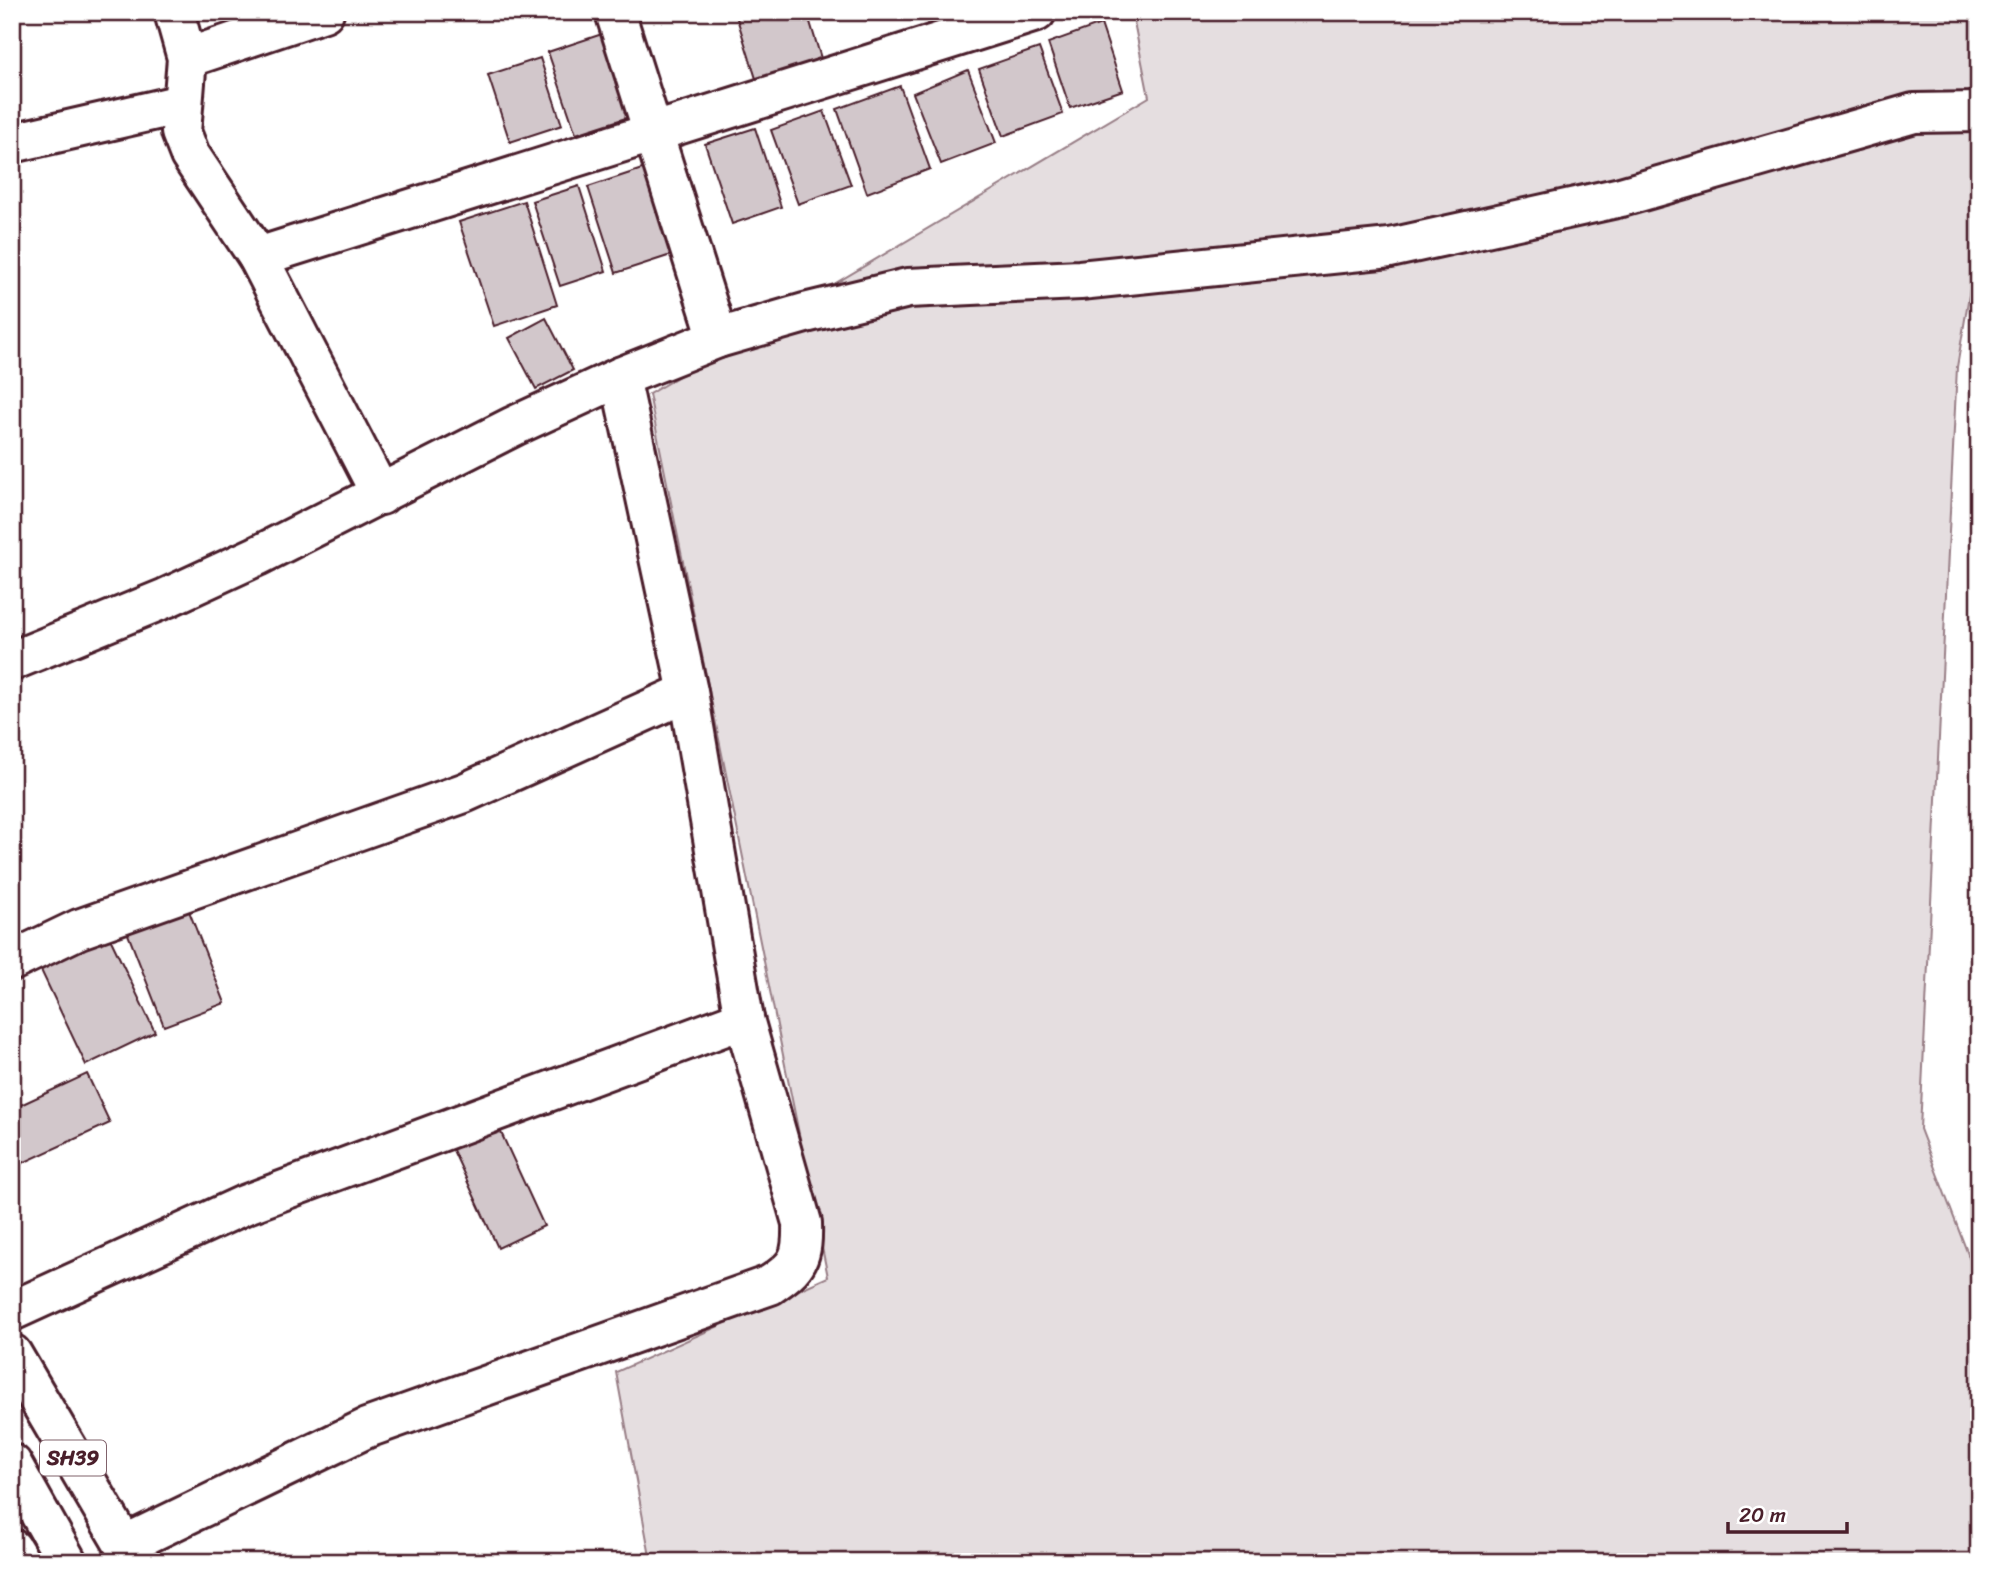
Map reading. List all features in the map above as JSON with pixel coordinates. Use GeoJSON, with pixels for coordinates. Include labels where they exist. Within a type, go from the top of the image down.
{"type":"FeatureCollection","features":[{"type":"Feature","properties":{"kind":"street"},"geometry":{"type":"LineString","coordinates":[[174,12],[187,58],[181,132],[190,155],[258,257],[381,495]]}},
{"type":"Feature","properties":{"kind":"street"},"geometry":{"type":"LineString","coordinates":[[187,58],[324,12]]}},
{"type":"Feature","properties":{"kind":"street"},"geometry":{"type":"LineString","coordinates":[[615,12],[718,338]]}},
{"type":"Feature","properties":{"kind":"street"},"geometry":{"type":"LineString","coordinates":[[258,257],[1036,12]]}},
{"type":"Feature","properties":{"kind":"street"},"geometry":{"type":"LineString","coordinates":[[12,142],[182,104]]}},
{"type":"Feature","properties":{"kind":"street"},"geometry":{"type":"LineString","coordinates":[[12,661],[166,598],[381,495],[514,426],[620,377],[718,338],[908,288],[1080,280],[1390,248],[1621,197],[1914,113],[1979,112]]}},
{"type":"Feature","properties":{"kind":"street"},"geometry":{"type":"LineString","coordinates":[[129,1553],[367,1428],[770,1285],[792,1271],[803,1250],[802,1223],[744,1019],[688,692],[620,377]]}},
{"type":"Feature","properties":{"kind":"street"},"geometry":{"type":"LineString","coordinates":[[12,961],[79,929],[464,793],[688,692]]}},
{"type":"Feature","properties":{"kind":"street"},"geometry":{"type":"LineString","coordinates":[[12,1311],[244,1205],[744,1019]]}},
{"type":"Feature","properties":{"kind":"street","name":"SH39"},"geometry":{"type":"LineString","coordinates":[[12,1354],[129,1553]]}},
{"type":"Feature","properties":{"kind":"street"},"geometry":{"type":"LineString","coordinates":[[12,1464],[67,1562]]}},
{"type":"Feature","properties":{"kind":"street"},"geometry":{"type":"LineString","coordinates":[[12,1549],[20,1562]]}},
{"type":"Feature","properties":{"kind":"shaded area"},"geometry":{"type":"Polygon","coordinates":[[[1132,12],[1979,12],[1979,235],[1957,367],[1920,1129],[1979,1283],[1979,1562],[651,1562],[616,1372],[828,1277],[649,394],[1149,97],[1132,12]]]}},
{"type":"Feature","properties":{"kind":"building"},"geometry":{"type":"Polygon","coordinates":[[[735,12],[807,12],[823,65],[758,85],[735,12]]]}},
{"type":"Feature","properties":{"kind":"building"},"geometry":{"type":"Polygon","coordinates":[[[1101,24],[1123,90],[1070,108],[1048,43],[1101,24]]]}},
{"type":"Feature","properties":{"kind":"building"},"geometry":{"type":"Polygon","coordinates":[[[605,33],[632,116],[576,134],[548,52],[605,33]]]}},
{"type":"Feature","properties":{"kind":"building"},"geometry":{"type":"Polygon","coordinates":[[[1039,48],[1063,114],[1003,136],[979,69],[1039,48]]]}},
{"type":"Feature","properties":{"kind":"building"},"geometry":{"type":"Polygon","coordinates":[[[540,58],[562,125],[510,142],[488,75],[540,58]]]}},
{"type":"Feature","properties":{"kind":"building"},"geometry":{"type":"Polygon","coordinates":[[[968,70],[996,143],[941,164],[913,93],[968,70]]]}},
{"type":"Feature","properties":{"kind":"building"},"geometry":{"type":"Polygon","coordinates":[[[900,86],[930,169],[867,193],[837,109],[900,86]]]}},
{"type":"Feature","properties":{"kind":"building"},"geometry":{"type":"Polygon","coordinates":[[[824,111],[851,185],[798,204],[771,130],[824,111]]]}},
{"type":"Feature","properties":{"kind":"building"},"geometry":{"type":"Polygon","coordinates":[[[755,128],[781,207],[732,224],[705,144],[755,128]]]}},
{"type":"Feature","properties":{"kind":"building"},"geometry":{"type":"Polygon","coordinates":[[[645,168],[674,254],[616,273],[588,187],[645,168]]]}},
{"type":"Feature","properties":{"kind":"building"},"geometry":{"type":"Polygon","coordinates":[[[579,186],[606,271],[560,286],[532,201],[579,186]]]}},
{"type":"Feature","properties":{"kind":"building"},"geometry":{"type":"Polygon","coordinates":[[[524,201],[557,305],[494,326],[459,222],[524,201]]]}},
{"type":"Feature","properties":{"kind":"building"},"geometry":{"type":"Polygon","coordinates":[[[546,318],[573,370],[536,389],[509,338],[546,318]]]}},
{"type":"Feature","properties":{"kind":"building"},"geometry":{"type":"Polygon","coordinates":[[[187,906],[225,1003],[164,1026],[126,929],[187,906]]]}},
{"type":"Feature","properties":{"kind":"building"},"geometry":{"type":"Polygon","coordinates":[[[108,934],[155,1032],[86,1065],[40,968],[108,934]]]}},
{"type":"Feature","properties":{"kind":"building"},"geometry":{"type":"Polygon","coordinates":[[[87,1074],[110,1123],[12,1168],[12,1109],[87,1074]]]}},
{"type":"Feature","properties":{"kind":"building"},"geometry":{"type":"Polygon","coordinates":[[[498,1126],[544,1226],[498,1248],[452,1148],[498,1126]]]}}]}
